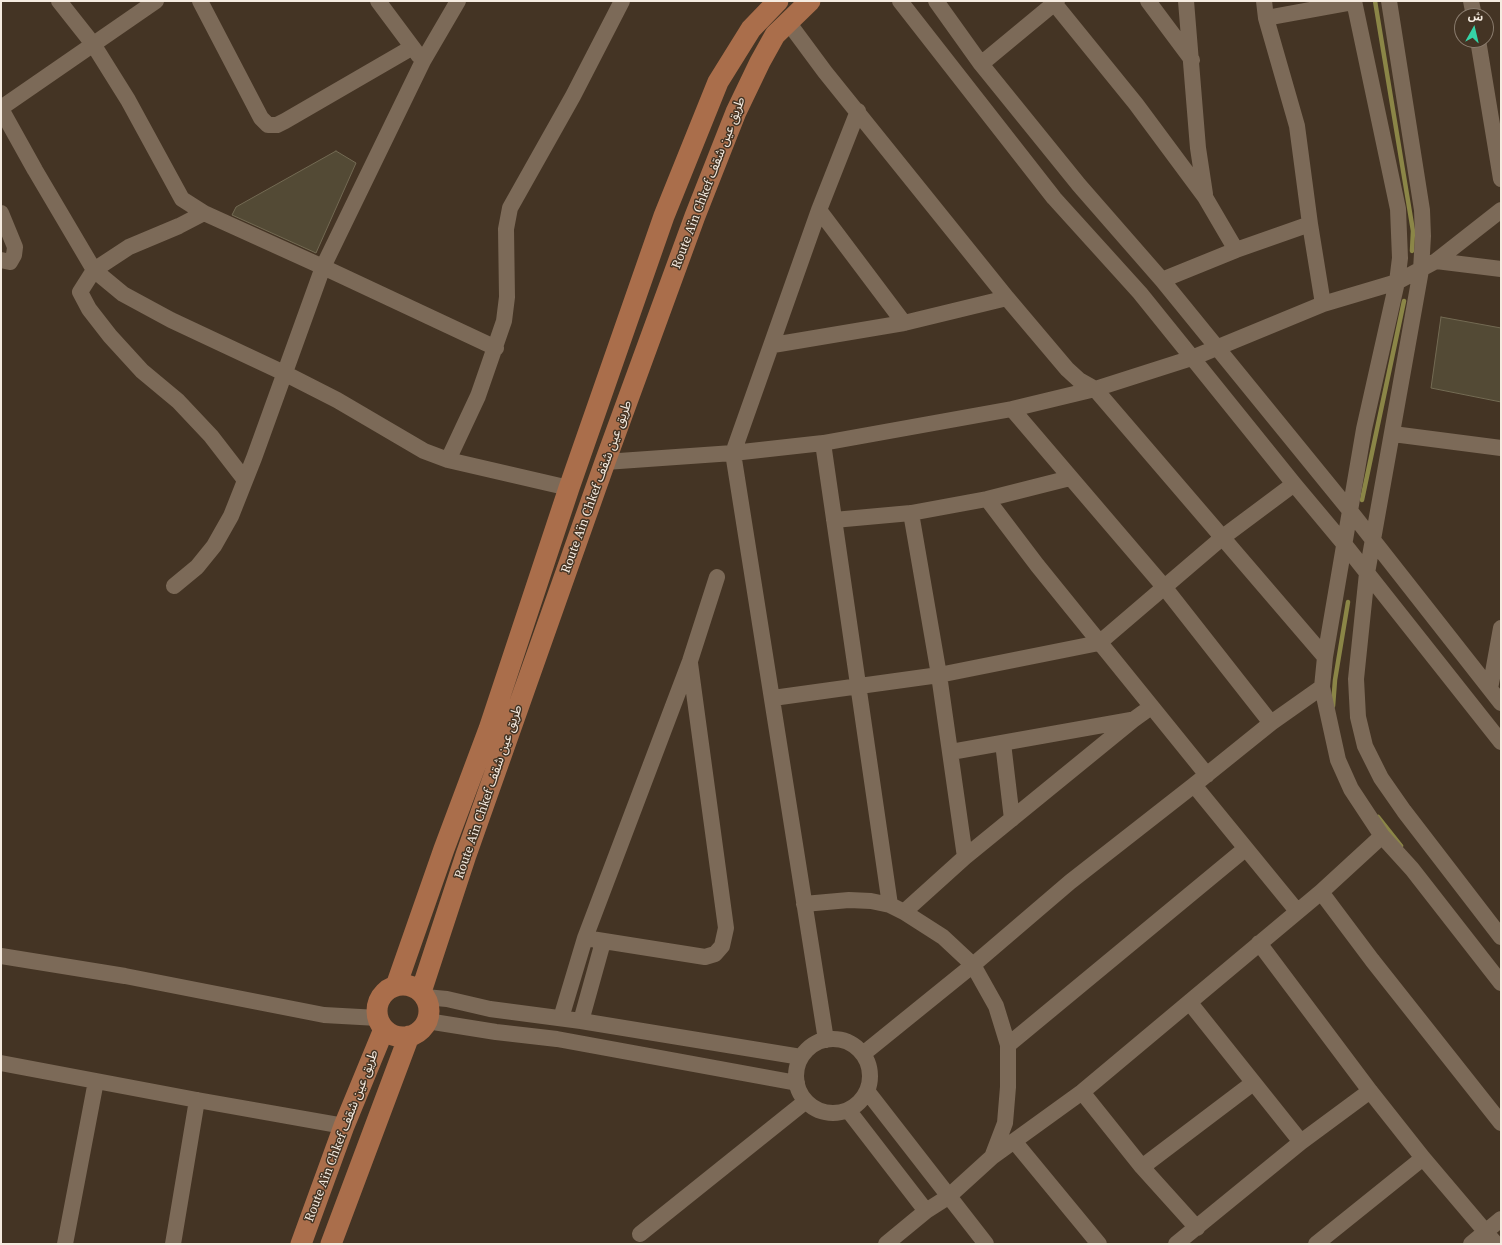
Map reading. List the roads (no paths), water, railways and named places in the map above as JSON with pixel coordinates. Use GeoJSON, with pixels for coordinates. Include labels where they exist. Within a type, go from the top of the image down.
{"type":"FeatureCollection","features":[{"type":"Feature","properties":{"kind":"main road","name":"Route Aïn Chkef طريق عين شقف"},"geometry":{"type":"LineString","coordinates":[[396,986],[444,849],[489,729],[569,488],[664,216],[718,82],[751,29],[778,1]]}},
{"type":"Feature","properties":{"kind":"main road","name":"Route Aïn Chkef طريق عين شقف"},"geometry":{"type":"LineString","coordinates":[[423,994],[466,855],[605,462],[695,216],[736,112],[771,42],[775,35],[810,1]]}},
{"type":"Feature","properties":{"kind":"main road"},"geometry":{"type":"LineString","coordinates":[[396,986],[409,986],[423,994],[429,1007],[427,1021],[421,1030],[409,1036],[396,1036],[381,1024],[377,1008],[386,991],[396,986]]}},
{"type":"Feature","properties":{"kind":"main road","name":"Route Aïn Chkef طريق عين شقف"},"geometry":{"type":"LineString","coordinates":[[301,1244],[381,1024]]}},
{"type":"Feature","properties":{"kind":"main road"},"geometry":{"type":"LineString","coordinates":[[331,1244],[409,1036]]}},
{"type":"Feature","properties":{"kind":"street"},"geometry":{"type":"LineString","coordinates":[[59,1],[93,44],[128,100],[175,189],[182,199],[204,213],[323,266],[496,348]]}},
{"type":"Feature","properties":{"kind":"street"},"geometry":{"type":"LineString","coordinates":[[156,1],[1,109],[94,270],[123,294],[170,320],[284,373],[337,400],[424,451],[448,460],[569,488]]}},
{"type":"Feature","properties":{"kind":"street"},"geometry":{"type":"LineString","coordinates":[[200,1],[261,118],[268,125],[277,125],[285,122],[411,48]]}},
{"type":"Feature","properties":{"kind":"street"},"geometry":{"type":"LineString","coordinates":[[378,1],[411,48],[423,61]]}},
{"type":"Feature","properties":{"kind":"street"},"geometry":{"type":"LineString","coordinates":[[174,586],[198,567],[214,546],[231,516],[323,266],[423,61],[458,1]]}},
{"type":"Feature","properties":{"kind":"street"},"geometry":{"type":"LineString","coordinates":[[448,460],[478,396],[504,322],[507,297],[506,229],[510,208],[573,96],[622,1]]}},
{"type":"Feature","properties":{"kind":"street"},"geometry":{"type":"LineString","coordinates":[[900,1],[1054,198],[1140,293],[1345,545],[1501,742]]}},
{"type":"Feature","properties":{"kind":"street"},"geometry":{"type":"LineString","coordinates":[[936,1],[981,64],[1079,185],[1162,280],[1374,540],[1501,703]]}},
{"type":"Feature","properties":{"kind":"street"},"geometry":{"type":"LineString","coordinates":[[1148,1],[1192,60]]}},
{"type":"Feature","properties":{"kind":"street"},"geometry":{"type":"LineString","coordinates":[[1186,1],[1198,148],[1205,197]]}},
{"type":"Feature","properties":{"kind":"street"},"geometry":{"type":"LineString","coordinates":[[1264,1],[1266,18],[1297,126],[1310,224],[1323,304]]}},
{"type":"Feature","properties":{"kind":"street"},"geometry":{"type":"LineString","coordinates":[[1389,1],[1422,210],[1421,270],[1393,434],[1367,573],[1356,678],[1358,717],[1365,746],[1381,778],[1404,811],[1501,937]]}},
{"type":"Feature","properties":{"kind":"street"},"geometry":{"type":"LineString","coordinates":[[981,64],[1055,2],[1136,104],[1205,197],[1236,250]]}},
{"type":"Feature","properties":{"kind":"street"},"geometry":{"type":"LineString","coordinates":[[1266,18],[1354,2],[1398,209],[1400,258],[1397,282],[1364,429],[1351,512],[1325,656],[1322,687],[1338,760],[1351,789],[1382,836],[1412,869],[1501,983]]}},
{"type":"Feature","properties":{"kind":"street"},"geometry":{"type":"LineString","coordinates":[[788,22],[825,72],[1066,369],[1095,389],[1325,656]]}},
{"type":"Feature","properties":{"kind":"street"},"geometry":{"type":"LineString","coordinates":[[1479,48],[1501,179]]}},
{"type":"Feature","properties":{"kind":"street"},"geometry":{"type":"LineString","coordinates":[[826,1040],[733,453],[750,403],[773,345],[819,210],[858,111]]}},
{"type":"Feature","properties":{"kind":"street"},"geometry":{"type":"LineString","coordinates":[[819,210],[904,323]]}},
{"type":"Feature","properties":{"kind":"street"},"geometry":{"type":"LineString","coordinates":[[605,462],[733,453],[823,443],[1012,409],[1095,389],[1192,358],[1323,304],[1397,282],[1436,261],[1501,210]]}},
{"type":"Feature","properties":{"kind":"street"},"geometry":{"type":"LineString","coordinates":[[1,213],[15,247],[14,255],[10,262],[1,260]]}},
{"type":"Feature","properties":{"kind":"street"},"geometry":{"type":"LineString","coordinates":[[204,213],[180,226],[129,247],[94,270],[80,292],[89,308],[110,336],[142,371],[178,401],[212,436],[245,480]]}},
{"type":"Feature","properties":{"kind":"street"},"geometry":{"type":"LineString","coordinates":[[1162,280],[1236,250],[1310,224]]}},
{"type":"Feature","properties":{"kind":"street"},"geometry":{"type":"LineString","coordinates":[[1436,261],[1501,269]]}},
{"type":"Feature","properties":{"kind":"street"},"geometry":{"type":"LineString","coordinates":[[773,345],[904,323],[1007,298]]}},
{"type":"Feature","properties":{"kind":"street"},"geometry":{"type":"LineString","coordinates":[[1012,409],[1165,588],[1271,723]]}},
{"type":"Feature","properties":{"kind":"street"},"geometry":{"type":"LineString","coordinates":[[1393,434],[1501,448]]}},
{"type":"Feature","properties":{"kind":"street"},"geometry":{"type":"LineString","coordinates":[[823,443],[858,685],[897,909]]}},
{"type":"Feature","properties":{"kind":"street"},"geometry":{"type":"LineString","coordinates":[[834,520],[911,513],[988,499],[1070,478]]}},
{"type":"Feature","properties":{"kind":"street"},"geometry":{"type":"LineString","coordinates":[[773,698],[858,685],[939,675],[1099,643],[1223,538],[1294,484]]}},
{"type":"Feature","properties":{"kind":"street"},"geometry":{"type":"LineString","coordinates":[[988,499],[1037,565],[1207,775]]}},
{"type":"Feature","properties":{"kind":"street"},"geometry":{"type":"LineString","coordinates":[[911,513],[939,675],[965,858]]}},
{"type":"Feature","properties":{"kind":"street"},"geometry":{"type":"LineString","coordinates":[[561,1018],[585,938],[690,661],[717,577]]}},
{"type":"Feature","properties":{"kind":"street"},"geometry":{"type":"LineString","coordinates":[[1490,689],[1501,628]]}},
{"type":"Feature","properties":{"kind":"street"},"geometry":{"type":"LineString","coordinates":[[585,938],[705,957],[716,954],[722,946],[726,928],[690,661]]}},
{"type":"Feature","properties":{"kind":"street"},"geometry":{"type":"LineString","coordinates":[[863,1054],[973,965],[1070,882],[1194,786],[1271,723],[1322,687]]}},
{"type":"Feature","properties":{"kind":"street"},"geometry":{"type":"LineString","coordinates":[[897,909],[965,858],[1133,720],[1151,707]]}},
{"type":"Feature","properties":{"kind":"street"},"geometry":{"type":"LineString","coordinates":[[951,752],[1133,720]]}},
{"type":"Feature","properties":{"kind":"street"},"geometry":{"type":"LineString","coordinates":[[1004,743],[1012,819]]}},
{"type":"Feature","properties":{"kind":"street"},"geometry":{"type":"LineString","coordinates":[[1194,786],[1297,911]]}},
{"type":"Feature","properties":{"kind":"street"},"geometry":{"type":"LineString","coordinates":[[886,1244],[926,1211],[948,1197],[992,1157],[1082,1092],[1321,892],[1382,836]]}},
{"type":"Feature","properties":{"kind":"street"},"geometry":{"type":"LineString","coordinates":[[1008,1044],[1245,849]]}},
{"type":"Feature","properties":{"kind":"street"},"geometry":{"type":"LineString","coordinates":[[1321,892],[1377,966],[1501,1123]]}},
{"type":"Feature","properties":{"kind":"street"},"geometry":{"type":"LineString","coordinates":[[804,904],[856,900],[871,901],[897,909],[943,937],[973,965],[996,1006],[1008,1044],[1008,1086],[1005,1122],[992,1157]]}},
{"type":"Feature","properties":{"kind":"street"},"geometry":{"type":"LineString","coordinates":[[581,1021],[603,942]]}},
{"type":"Feature","properties":{"kind":"street"},"geometry":{"type":"LineString","coordinates":[[1259,943],[1370,1091],[1423,1158],[1491,1238]]}},
{"type":"Feature","properties":{"kind":"street"},"geometry":{"type":"LineString","coordinates":[[1,956],[132,978],[324,1015],[381,1024]]}},
{"type":"Feature","properties":{"kind":"street"},"geometry":{"type":"LineString","coordinates":[[423,994],[490,1009],[581,1021],[801,1057]]}},
{"type":"Feature","properties":{"kind":"street"},"geometry":{"type":"LineString","coordinates":[[1190,1003],[1301,1142]]}},
{"type":"Feature","properties":{"kind":"street"},"geometry":{"type":"LineString","coordinates":[[427,1021],[496,1032],[557,1039],[797,1082]]}},
{"type":"Feature","properties":{"kind":"street"},"geometry":{"type":"LineString","coordinates":[[826,1040],[844,1041],[863,1054],[869,1069],[870,1080],[867,1091],[857,1104],[848,1110],[828,1112],[818,1110],[806,1101],[797,1082],[797,1069],[801,1057],[810,1047],[826,1040]]}},
{"type":"Feature","properties":{"kind":"street"},"geometry":{"type":"LineString","coordinates":[[1,1063],[344,1126]]}},
{"type":"Feature","properties":{"kind":"street"},"geometry":{"type":"LineString","coordinates":[[65,1244],[96,1081]]}},
{"type":"Feature","properties":{"kind":"street"},"geometry":{"type":"LineString","coordinates":[[1142,1167],[1253,1083]]}},
{"type":"Feature","properties":{"kind":"street"},"geometry":{"type":"LineString","coordinates":[[867,1091],[986,1244]]}},
{"type":"Feature","properties":{"kind":"street"},"geometry":{"type":"LineString","coordinates":[[1176,1244],[1301,1142],[1370,1091]]}},
{"type":"Feature","properties":{"kind":"street"},"geometry":{"type":"LineString","coordinates":[[1082,1092],[1142,1167],[1197,1228]]}},
{"type":"Feature","properties":{"kind":"street"},"geometry":{"type":"LineString","coordinates":[[173,1244],[197,1100]]}},
{"type":"Feature","properties":{"kind":"street"},"geometry":{"type":"LineString","coordinates":[[640,1234],[806,1101]]}},
{"type":"Feature","properties":{"kind":"street"},"geometry":{"type":"LineString","coordinates":[[848,1110],[926,1211]]}},
{"type":"Feature","properties":{"kind":"street"},"geometry":{"type":"LineString","coordinates":[[1014,1141],[1099,1244]]}},
{"type":"Feature","properties":{"kind":"street"},"geometry":{"type":"LineString","coordinates":[[1316,1244],[1423,1158]]}},
{"type":"Feature","properties":{"kind":"street"},"geometry":{"type":"LineString","coordinates":[[1471,1244],[1491,1238],[1501,1219]]}},
{"type":"Feature","properties":{"kind":"waterway"},"geometry":{"type":"LineString","coordinates":[[1375,1],[1413,231],[1412,251]]}},
{"type":"Feature","properties":{"kind":"waterway"},"geometry":{"type":"LineString","coordinates":[[1362,500],[1404,301]]}},
{"type":"Feature","properties":{"kind":"waterway"},"geometry":{"type":"LineString","coordinates":[[1333,706],[1335,680],[1348,602]]}},
{"type":"Feature","properties":{"kind":"waterway"},"geometry":{"type":"LineString","coordinates":[[1378,817],[1401,846]]}}]}
